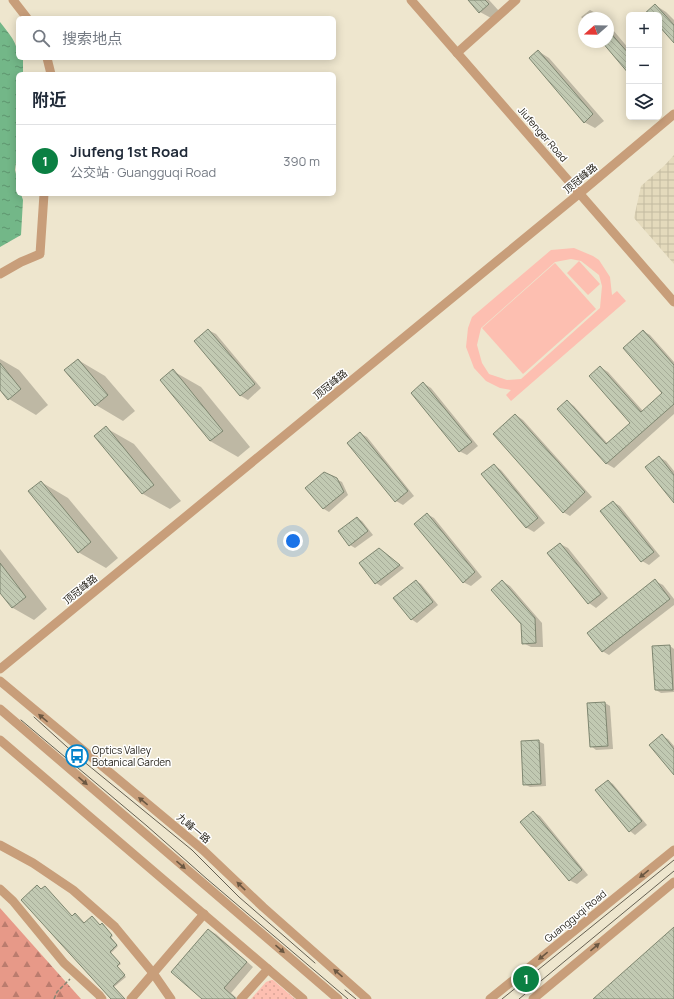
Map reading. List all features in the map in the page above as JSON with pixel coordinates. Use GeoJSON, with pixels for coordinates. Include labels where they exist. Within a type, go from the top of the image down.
{"type":"FeatureCollection","features":[{"type":"Feature","properties":{"kind":"street"},"geometry":{"type":"LineString","coordinates":[[13,0],[25,16]]}},
{"type":"Feature","properties":{"kind":"street","name":"Jiufenger Road"},"geometry":{"type":"LineString","coordinates":[[411,0],[674,302]]}},
{"type":"Feature","properties":{"kind":"street"},"geometry":{"type":"LineString","coordinates":[[457,52],[516,0]]}},
{"type":"Feature","properties":{"kind":"street"},"geometry":{"type":"LineString","coordinates":[[48,60],[50,72]]}},
{"type":"Feature","properties":{"kind":"street","name":"顶冠峰路"},"geometry":{"type":"LineString","coordinates":[[0,669],[580,193],[674,114]]}},
{"type":"Feature","properties":{"kind":"street"},"geometry":{"type":"LineString","coordinates":[[0,274],[40,254],[44,196]]}},
{"type":"Feature","properties":{"kind":"street","name":"九峰一路"},"geometry":{"type":"LineString","coordinates":[[0,681],[203,850],[263,907],[367,999]]}},
{"type":"Feature","properties":{"kind":"street"},"geometry":{"type":"LineString","coordinates":[[0,709],[338,999]]}},
{"type":"Feature","properties":{"kind":"street"},"geometry":{"type":"LineString","coordinates":[[0,740],[303,999]]}},
{"type":"Feature","properties":{"kind":"street"},"geometry":{"type":"LineString","coordinates":[[0,845],[33,863],[73,890],[115,927],[153,973],[171,999]]}},
{"type":"Feature","properties":{"kind":"street","name":"Guangguqi Road"},"geometry":{"type":"LineString","coordinates":[[490,999],[674,850]]}},
{"type":"Feature","properties":{"kind":"street"},"geometry":{"type":"LineString","coordinates":[[533,999],[674,882]]}},
{"type":"Feature","properties":{"kind":"street"},"geometry":{"type":"LineString","coordinates":[[0,889],[13,901],[64,963],[102,999]]}},
{"type":"Feature","properties":{"kind":"street"},"geometry":{"type":"LineString","coordinates":[[131,999],[204,914]]}},
{"type":"Feature","properties":{"kind":"street"},"geometry":{"type":"LineString","coordinates":[[241,999],[268,969]]}},
{"type":"Feature","properties":{"kind":"path"},"geometry":{"type":"LineString","coordinates":[[54,999],[57,992],[76,973]]}},
{"type":"Feature","properties":{"kind":"shaded area"},"geometry":{"type":"Polygon","coordinates":[[[674,155],[674,264],[634,218],[641,186],[674,155]]]}},
{"type":"Feature","properties":{"kind":"shaded area"},"geometry":{"type":"Polygon","coordinates":[[[574,248],[599,260],[610,277],[612,295],[617,291],[626,301],[511,401],[506,395],[511,390],[500,388],[486,381],[474,368],[466,347],[468,328],[472,317],[551,250],[574,248]],[[571,259],[555,262],[481,328],[477,345],[482,363],[489,374],[507,380],[521,379],[600,308],[602,286],[599,275],[581,261],[571,259]]]}},
{"type":"Feature","properties":{"kind":"shaded area"},"geometry":{"type":"Polygon","coordinates":[[[579,261],[600,284],[588,295],[567,273],[579,261]]]}},
{"type":"Feature","properties":{"kind":"shaded area"},"geometry":{"type":"Polygon","coordinates":[[[555,263],[596,309],[523,374],[482,328],[555,263]]]}},
{"type":"Feature","properties":{"kind":"shaded area"},"geometry":{"type":"Polygon","coordinates":[[[273,980],[295,999],[251,999],[266,982],[273,980]]]}},
{"type":"Feature","properties":{"kind":"green space"},"geometry":{"type":"Polygon","coordinates":[[[0,908],[81,999],[0,999],[0,908]]]}},
{"type":"Feature","properties":{"kind":"water"},"geometry":{"type":"Polygon","coordinates":[[[0,22],[15,43],[16,60],[23,60],[23,72],[16,72],[15,170],[16,196],[22,196],[23,200],[21,235],[0,247],[0,22]]]}},
{"type":"Feature","properties":{"kind":"building"},"geometry":{"type":"Polygon","coordinates":[[[468,0],[485,0],[489,4],[479,13],[468,0]]]}},
{"type":"Feature","properties":{"kind":"building"},"geometry":{"type":"Polygon","coordinates":[[[655,4],[674,25],[674,43],[662,29],[662,12],[646,12],[655,4]]]}},
{"type":"Feature","properties":{"kind":"building"},"geometry":{"type":"Polygon","coordinates":[[[614,37],[626,51],[626,70],[607,48],[614,48],[614,37]]]}},
{"type":"Feature","properties":{"kind":"building"},"geometry":{"type":"Polygon","coordinates":[[[538,50],[593,114],[584,123],[529,58],[538,50]]]}},
{"type":"Feature","properties":{"kind":"building"},"geometry":{"type":"Polygon","coordinates":[[[208,329],[255,384],[240,396],[194,341],[208,329]]]}},
{"type":"Feature","properties":{"kind":"building"},"geometry":{"type":"Polygon","coordinates":[[[643,330],[674,365],[674,404],[606,464],[557,409],[567,400],[606,444],[630,423],[589,376],[600,366],[641,412],[662,393],[623,348],[643,330]]]}},
{"type":"Feature","properties":{"kind":"building"},"geometry":{"type":"Polygon","coordinates":[[[78,359],[108,395],[95,406],[64,370],[78,359]]]}},
{"type":"Feature","properties":{"kind":"building"},"geometry":{"type":"Polygon","coordinates":[[[0,363],[21,389],[8,400],[0,390],[0,363]]]}},
{"type":"Feature","properties":{"kind":"building"},"geometry":{"type":"Polygon","coordinates":[[[173,369],[223,431],[210,441],[160,380],[173,369]]]}},
{"type":"Feature","properties":{"kind":"building"},"geometry":{"type":"Polygon","coordinates":[[[423,382],[472,442],[459,452],[411,393],[423,382]]]}},
{"type":"Feature","properties":{"kind":"building"},"geometry":{"type":"Polygon","coordinates":[[[515,414],[585,492],[563,513],[493,434],[515,414]]]}},
{"type":"Feature","properties":{"kind":"building"},"geometry":{"type":"Polygon","coordinates":[[[106,426],[154,485],[142,494],[94,436],[106,426]]]}},
{"type":"Feature","properties":{"kind":"building"},"geometry":{"type":"Polygon","coordinates":[[[360,432],[408,491],[395,502],[347,443],[360,432]]]}},
{"type":"Feature","properties":{"kind":"building"},"geometry":{"type":"Polygon","coordinates":[[[659,456],[674,475],[674,503],[645,467],[659,456]]]}},
{"type":"Feature","properties":{"kind":"building"},"geometry":{"type":"Polygon","coordinates":[[[494,464],[538,518],[526,528],[481,474],[494,464]]]}},
{"type":"Feature","properties":{"kind":"building"},"geometry":{"type":"Polygon","coordinates":[[[324,472],[337,478],[344,492],[323,509],[305,488],[324,472]]]}},
{"type":"Feature","properties":{"kind":"building"},"geometry":{"type":"Polygon","coordinates":[[[41,481],[91,542],[78,553],[28,491],[41,481]]]}},
{"type":"Feature","properties":{"kind":"building"},"geometry":{"type":"Polygon","coordinates":[[[613,501],[654,552],[641,562],[600,511],[613,501]]]}},
{"type":"Feature","properties":{"kind":"building"},"geometry":{"type":"Polygon","coordinates":[[[427,513],[475,572],[463,583],[414,524],[427,513]]]}},
{"type":"Feature","properties":{"kind":"building"},"geometry":{"type":"Polygon","coordinates":[[[357,517],[368,531],[349,546],[338,531],[357,517]]]}},
{"type":"Feature","properties":{"kind":"building"},"geometry":{"type":"Polygon","coordinates":[[[560,543],[601,594],[588,604],[547,553],[560,543]]]}},
{"type":"Feature","properties":{"kind":"building"},"geometry":{"type":"Polygon","coordinates":[[[379,548],[400,565],[375,584],[359,563],[379,548]]]}},
{"type":"Feature","properties":{"kind":"building"},"geometry":{"type":"Polygon","coordinates":[[[0,563],[26,597],[12,608],[0,593],[0,563]]]}},
{"type":"Feature","properties":{"kind":"building"},"geometry":{"type":"Polygon","coordinates":[[[655,579],[670,599],[602,652],[587,633],[655,579]]]}},
{"type":"Feature","properties":{"kind":"building"},"geometry":{"type":"Polygon","coordinates":[[[416,580],[433,602],[411,620],[393,598],[416,580]]]}},
{"type":"Feature","properties":{"kind":"building"},"geometry":{"type":"Polygon","coordinates":[[[502,580],[535,618],[536,643],[522,644],[521,624],[491,590],[502,580]]]}},
{"type":"Feature","properties":{"kind":"building"},"geometry":{"type":"Polygon","coordinates":[[[670,645],[673,690],[655,690],[652,646],[670,645]]]}},
{"type":"Feature","properties":{"kind":"building"},"geometry":{"type":"Polygon","coordinates":[[[605,702],[608,746],[590,747],[587,703],[605,702]]]}},
{"type":"Feature","properties":{"kind":"building"},"geometry":{"type":"Polygon","coordinates":[[[662,734],[674,749],[674,775],[649,745],[662,734]]]}},
{"type":"Feature","properties":{"kind":"building"},"geometry":{"type":"Polygon","coordinates":[[[539,740],[541,784],[523,785],[521,741],[539,740]]]}},
{"type":"Feature","properties":{"kind":"building"},"geometry":{"type":"Polygon","coordinates":[[[608,780],[642,821],[629,832],[595,790],[608,780]]]}},
{"type":"Feature","properties":{"kind":"building"},"geometry":{"type":"Polygon","coordinates":[[[533,811],[582,870],[569,881],[520,822],[533,811]]]}},
{"type":"Feature","properties":{"kind":"building"},"geometry":{"type":"Polygon","coordinates":[[[37,885],[41,889],[45,886],[72,916],[75,913],[84,923],[92,916],[100,925],[102,923],[112,935],[110,937],[117,945],[110,952],[120,963],[117,966],[125,975],[113,986],[125,999],[111,999],[21,900],[37,885]]]}},
{"type":"Feature","properties":{"kind":"building"},"geometry":{"type":"Polygon","coordinates":[[[674,927],[674,999],[593,999],[674,927]]]}},
{"type":"Feature","properties":{"kind":"building"},"geometry":{"type":"Polygon","coordinates":[[[208,929],[247,962],[224,988],[235,999],[202,999],[171,972],[208,929]]]}},
{"type":"Feature","properties":{"kind":"tram line"},"geometry":{"type":"LineString","coordinates":[[34,717],[77,756],[192,850],[239,897],[315,963]]}},
{"type":"Feature","properties":{"kind":"tram line"},"geometry":{"type":"LineString","coordinates":[[21,720],[348,999]]}},
{"type":"Feature","properties":{"kind":"tram line"},"geometry":{"type":"LineString","coordinates":[[502,999],[674,860]]}},
{"type":"Feature","properties":{"kind":"tram line"},"geometry":{"type":"LineString","coordinates":[[519,999],[674,871]]}},
{"type":"Feature","properties":{"kind":"tram line"},"geometry":{"type":"LineString","coordinates":[[345,990],[356,999]]}},
{"type":"Feature","properties":{"kind":"place","name":"Optics Valley Botanical Garden"},"geometry":{"type":"Point","coordinates":[77,756]}},
{"type":"Feature","properties":{"kind":"place","name":"Jiufeng 1st Road"},"geometry":{"type":"Point","coordinates":[526,979]}}]}
